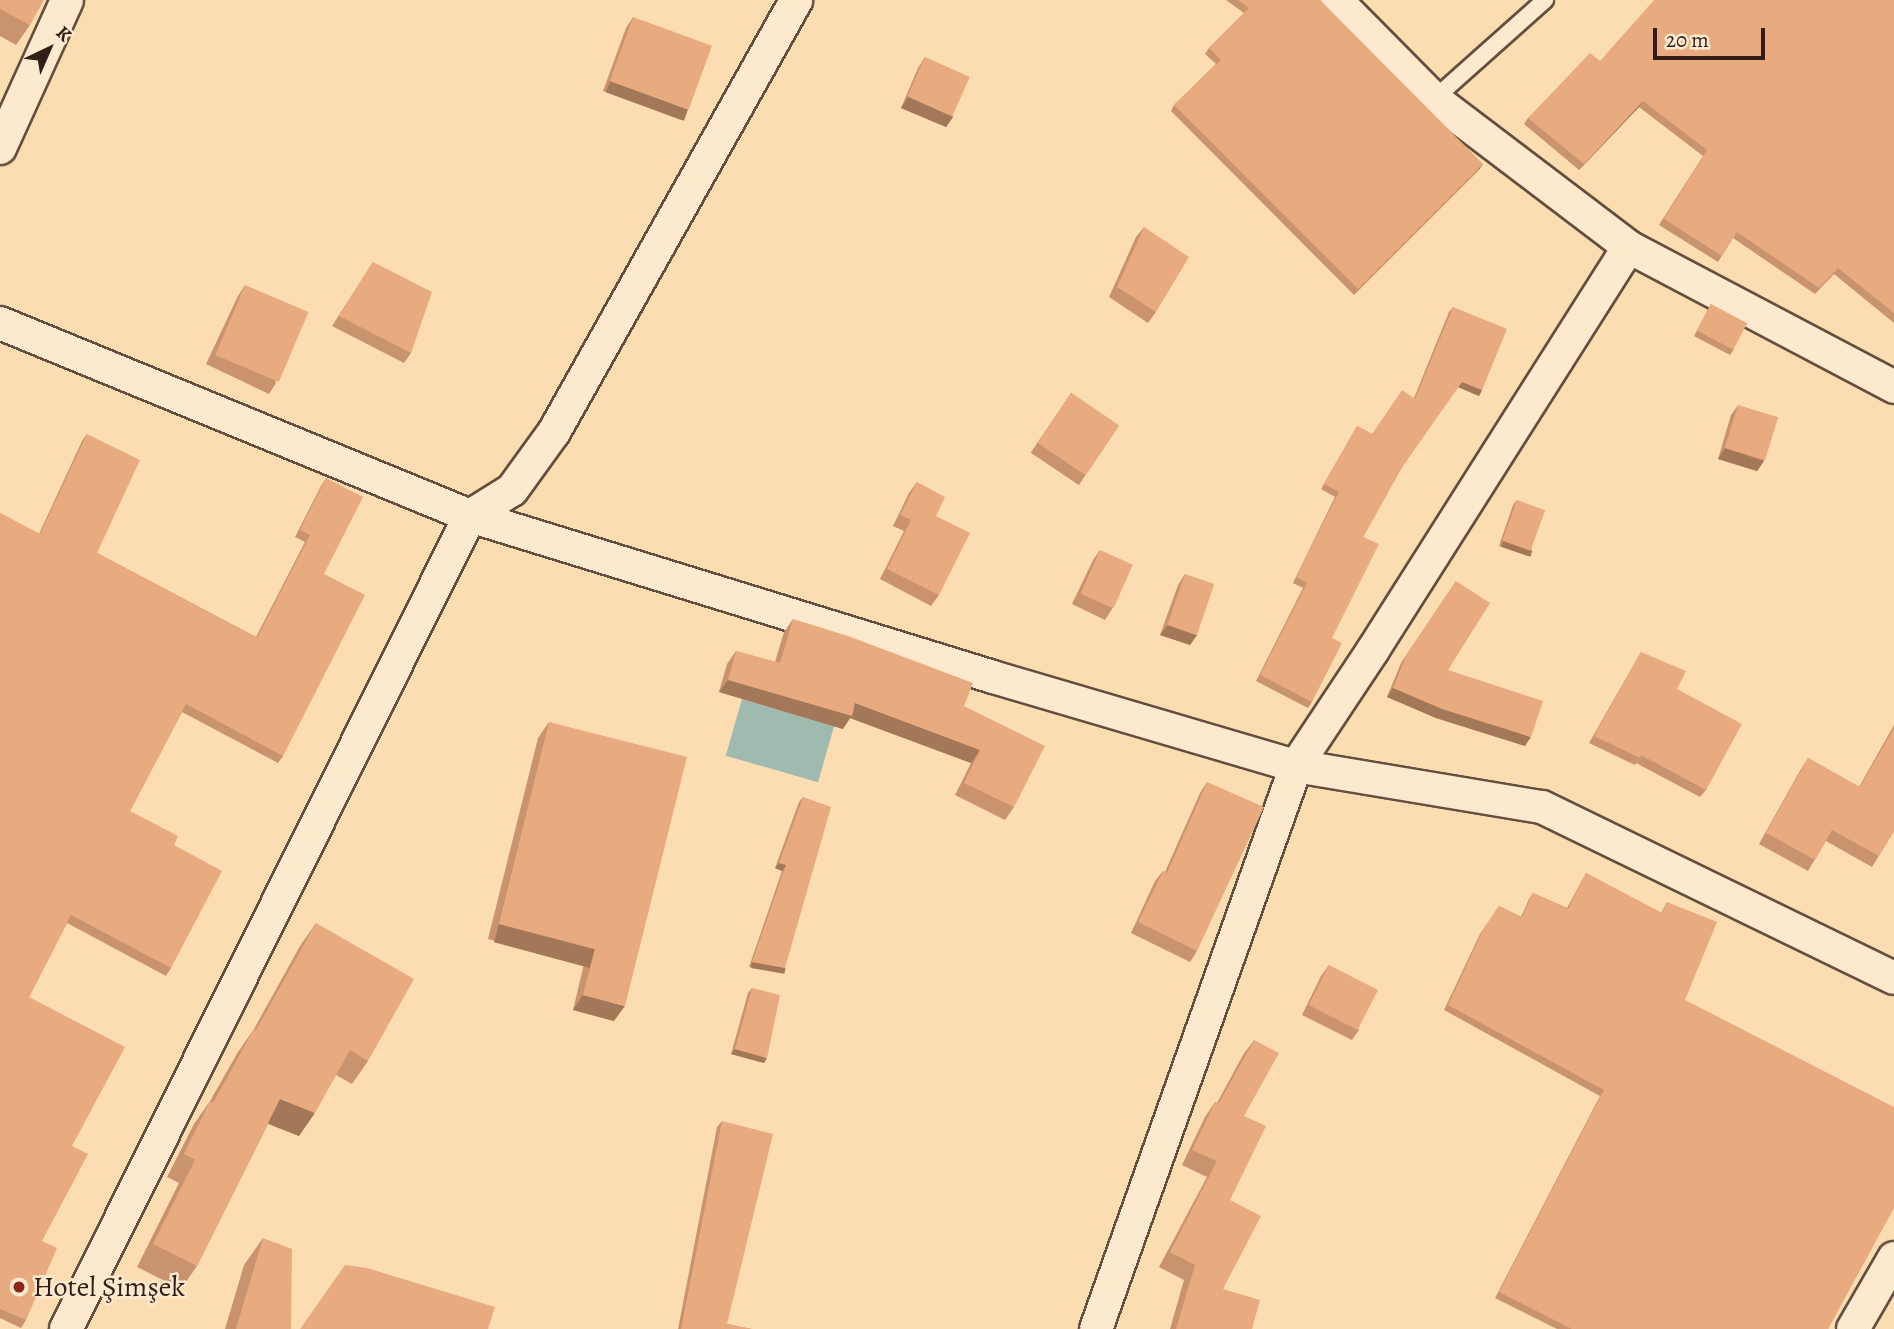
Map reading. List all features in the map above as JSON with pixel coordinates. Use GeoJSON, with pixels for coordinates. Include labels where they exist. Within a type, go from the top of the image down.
{"type":"FeatureCollection","features":[{"type":"Feature","properties":{"kind":"street"},"geometry":{"type":"LineString","coordinates":[[0,148],[66,0]]}},
{"type":"Feature","properties":{"kind":"street"},"geometry":{"type":"LineString","coordinates":[[66,1329],[470,516],[512,490],[554,432],[796,0]]}},
{"type":"Feature","properties":{"kind":"street"},"geometry":{"type":"LineString","coordinates":[[1336,0],[1434,99],[1629,247],[1894,387]]}},
{"type":"Feature","properties":{"kind":"street"},"geometry":{"type":"LineString","coordinates":[[1096,1329],[1296,766],[1629,247]]}},
{"type":"Feature","properties":{"kind":"street"},"geometry":{"type":"LineString","coordinates":[[0,323],[470,516],[993,677],[1296,766],[1542,807],[1894,978]]}},
{"type":"Feature","properties":{"kind":"street"},"geometry":{"type":"LineString","coordinates":[[1853,1329],[1894,1258]]}},
{"type":"Feature","properties":{"kind":"lane"},"geometry":{"type":"LineString","coordinates":[[1434,99],[1545,0]]}},
{"type":"Feature","properties":{"kind":"shaded area"},"geometry":{"type":"Polygon","coordinates":[[[742,699],[834,725],[818,782],[726,756],[742,699]]]}},
{"type":"Feature","properties":{"kind":"building"},"geometry":{"type":"Polygon","coordinates":[[[0,0],[44,0],[30,25],[0,9],[0,0]]]}},
{"type":"Feature","properties":{"kind":"building"},"geometry":{"type":"Polygon","coordinates":[[[1238,0],[1320,0],[1483,164],[1358,289],[1174,105],[1221,60],[1209,48],[1249,8],[1238,0]]]}},
{"type":"Feature","properties":{"kind":"building"},"geometry":{"type":"Polygon","coordinates":[[[1654,0],[1894,0],[1894,313],[1838,268],[1819,288],[1737,232],[1722,256],[1664,219],[1707,150],[1643,101],[1584,164],[1528,118],[1590,53],[1600,61],[1654,0]]]}},
{"type":"Feature","properties":{"kind":"building"},"geometry":{"type":"Polygon","coordinates":[[[633,17],[712,46],[689,110],[610,81],[633,17]]]}},
{"type":"Feature","properties":{"kind":"building"},"geometry":{"type":"Polygon","coordinates":[[[925,57],[970,77],[952,116],[908,96],[925,57]]]}},
{"type":"Feature","properties":{"kind":"building"},"geometry":{"type":"Polygon","coordinates":[[[1144,227],[1189,257],[1156,312],[1117,287],[1144,227]]]}},
{"type":"Feature","properties":{"kind":"building"},"geometry":{"type":"Polygon","coordinates":[[[373,262],[432,292],[411,353],[339,316],[373,262]]]}},
{"type":"Feature","properties":{"kind":"building"},"geometry":{"type":"Polygon","coordinates":[[[245,285],[309,312],[279,382],[215,355],[245,285]]]}},
{"type":"Feature","properties":{"kind":"building"},"geometry":{"type":"Polygon","coordinates":[[[1711,304],[1747,323],[1733,350],[1697,330],[1711,304]]]}},
{"type":"Feature","properties":{"kind":"building"},"geometry":{"type":"Polygon","coordinates":[[[1453,307],[1507,329],[1482,390],[1462,382],[1402,467],[1363,537],[1379,544],[1332,638],[1342,643],[1312,702],[1260,675],[1307,583],[1296,577],[1339,492],[1324,484],[1357,426],[1372,434],[1402,390],[1415,399],[1453,307]]]}},
{"type":"Feature","properties":{"kind":"building"},"geometry":{"type":"Polygon","coordinates":[[[1071,393],[1119,425],[1086,475],[1037,443],[1071,393]]]}},
{"type":"Feature","properties":{"kind":"building"},"geometry":{"type":"Polygon","coordinates":[[[1738,405],[1778,417],[1765,460],[1725,448],[1738,405]]]}},
{"type":"Feature","properties":{"kind":"building"},"geometry":{"type":"Polygon","coordinates":[[[87,434],[140,460],[97,553],[257,638],[310,535],[300,530],[326,478],[363,497],[324,574],[365,595],[283,756],[186,704],[130,811],[178,836],[174,845],[222,871],[171,968],[71,915],[29,997],[125,1047],[72,1146],[88,1154],[42,1241],[57,1248],[26,1320],[0,1309],[0,513],[40,534],[87,434]]]}},
{"type":"Feature","properties":{"kind":"building"},"geometry":{"type":"Polygon","coordinates":[[[917,482],[945,497],[936,516],[970,533],[939,595],[887,569],[911,520],[900,515],[917,482]]]}},
{"type":"Feature","properties":{"kind":"building"},"geometry":{"type":"Polygon","coordinates":[[[1517,500],[1545,510],[1530,551],[1502,540],[1517,500]]]}},
{"type":"Feature","properties":{"kind":"building"},"geometry":{"type":"Polygon","coordinates":[[[1100,550],[1133,565],[1113,608],[1080,594],[1100,550]]]}},
{"type":"Feature","properties":{"kind":"building"},"geometry":{"type":"Polygon","coordinates":[[[1185,574],[1214,584],[1197,635],[1167,625],[1185,574]]]}},
{"type":"Feature","properties":{"kind":"building"},"geometry":{"type":"Polygon","coordinates":[[[1456,581],[1490,603],[1448,670],[1543,701],[1531,737],[1442,709],[1393,688],[1407,654],[1456,581]]]}},
{"type":"Feature","properties":{"kind":"building"},"geometry":{"type":"Polygon","coordinates":[[[793,619],[848,636],[973,683],[964,706],[1045,746],[1014,807],[964,783],[980,750],[855,703],[852,716],[728,680],[736,651],[780,663],[793,619]]]}},
{"type":"Feature","properties":{"kind":"building"},"geometry":{"type":"Polygon","coordinates":[[[1641,652],[1686,671],[1677,689],[1742,724],[1706,790],[1641,755],[1640,758],[1594,736],[1641,652]]]}},
{"type":"Feature","properties":{"kind":"building"},"geometry":{"type":"Polygon","coordinates":[[[549,722],[687,757],[625,1006],[583,995],[595,949],[499,924],[549,722]]]}},
{"type":"Feature","properties":{"kind":"building"},"geometry":{"type":"Polygon","coordinates":[[[1894,728],[1894,831],[1879,856],[1832,830],[1815,860],[1766,833],[1808,758],[1860,787],[1894,728]]]}},
{"type":"Feature","properties":{"kind":"building"},"geometry":{"type":"Polygon","coordinates":[[[1207,782],[1264,807],[1197,951],[1138,922],[1163,871],[1167,873],[1207,782]]]}},
{"type":"Feature","properties":{"kind":"building"},"geometry":{"type":"Polygon","coordinates":[[[803,797],[831,807],[785,968],[752,962],[786,865],[779,863],[803,797]]]}},
{"type":"Feature","properties":{"kind":"building"},"geometry":{"type":"Polygon","coordinates":[[[1586,873],[1662,913],[1667,902],[1717,922],[1685,1000],[1894,1107],[1894,1208],[1828,1329],[1572,1329],[1499,1292],[1604,1090],[1448,1005],[1484,928],[1499,906],[1522,917],[1533,893],[1568,909],[1586,873]]]}},
{"type":"Feature","properties":{"kind":"building"},"geometry":{"type":"Polygon","coordinates":[[[316,923],[414,979],[368,1061],[350,1050],[315,1113],[280,1099],[197,1266],[153,1244],[195,1160],[184,1154],[210,1101],[213,1103],[316,923]]]}},
{"type":"Feature","properties":{"kind":"building"},"geometry":{"type":"Polygon","coordinates":[[[1329,965],[1378,990],[1358,1030],[1309,1005],[1329,965]]]}},
{"type":"Feature","properties":{"kind":"building"},"geometry":{"type":"Polygon","coordinates":[[[752,988],[780,995],[767,1058],[735,1049],[752,988]]]}},
{"type":"Feature","properties":{"kind":"building"},"geometry":{"type":"Polygon","coordinates":[[[1254,1040],[1279,1053],[1244,1116],[1266,1126],[1230,1200],[1261,1216],[1223,1289],[1260,1300],[1252,1329],[1176,1329],[1195,1265],[1170,1252],[1217,1161],[1192,1150],[1215,1102],[1219,1103],[1254,1040]]]}},
{"type":"Feature","properties":{"kind":"building"},"geometry":{"type":"Polygon","coordinates":[[[722,1121],[773,1134],[727,1324],[752,1329],[681,1329],[722,1121]]]}},
{"type":"Feature","properties":{"kind":"building"},"geometry":{"type":"Polygon","coordinates":[[[263,1238],[292,1249],[291,1329],[236,1329],[263,1238]]]}},
{"type":"Feature","properties":{"kind":"building"},"geometry":{"type":"Polygon","coordinates":[[[345,1265],[367,1268],[495,1307],[488,1329],[300,1329],[345,1265]]]}},
{"type":"Feature","properties":{"kind":"place","name":"Hotel Şimşek"},"geometry":{"type":"Point","coordinates":[19,1287]}}]}
